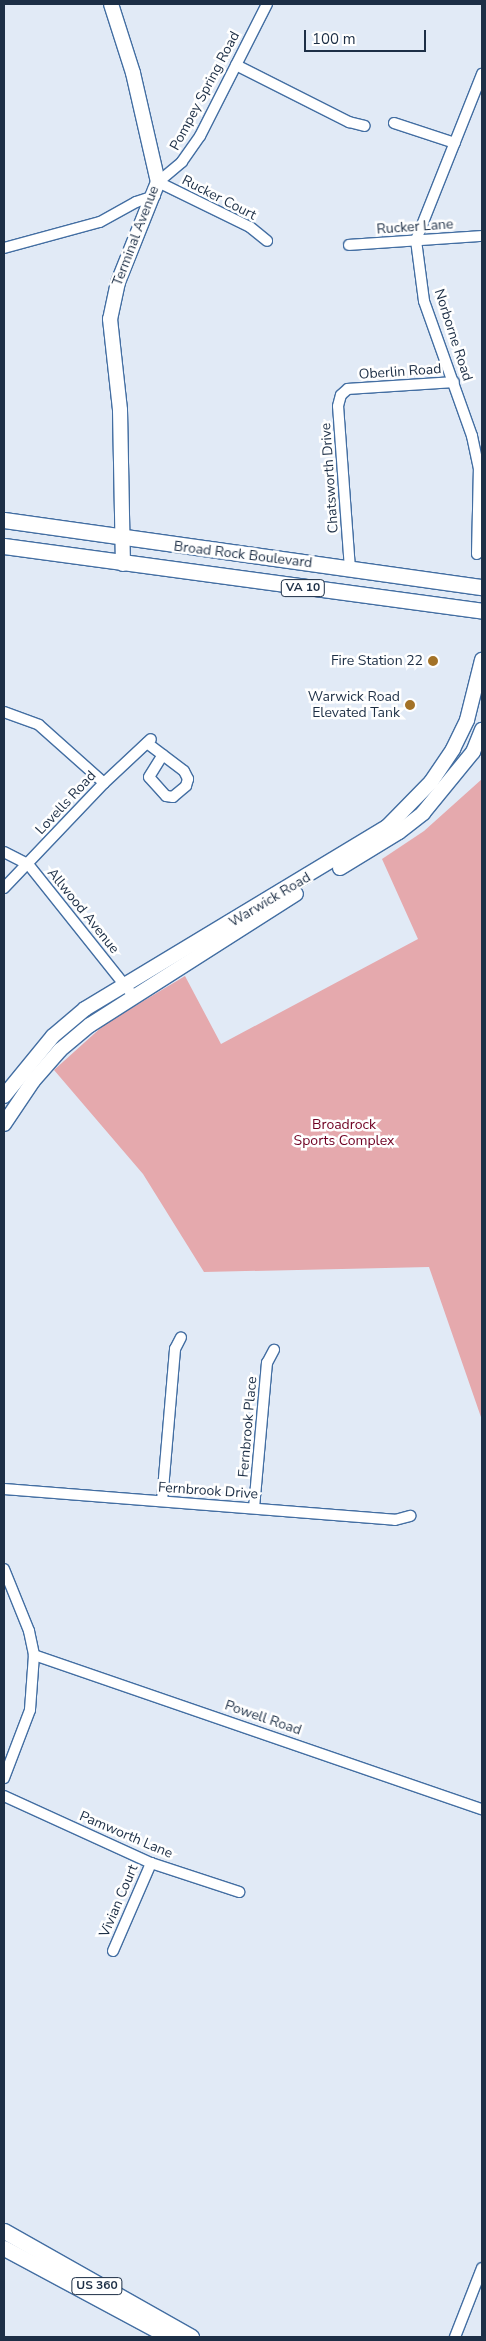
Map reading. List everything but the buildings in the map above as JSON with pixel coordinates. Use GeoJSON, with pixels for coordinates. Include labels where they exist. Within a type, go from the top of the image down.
{"type":"FeatureCollection","features":[{"type":"Feature","properties":{"kind":"main road","name":"Terminal Avenue"},"geometry":{"type":"LineString","coordinates":[[110,4],[133,73],[156,189],[118,282],[110,319],[120,410],[123,564]]}},
{"type":"Feature","properties":{"kind":"main road","name":"Broad Rock Boulevard"},"geometry":{"type":"LineString","coordinates":[[4,520],[123,539],[482,587]]}},
{"type":"Feature","properties":{"kind":"main road","name":"Broad Rock Boulevard"},"geometry":{"type":"LineString","coordinates":[[4,546],[123,564],[482,611]]}},
{"type":"Feature","properties":{"kind":"main road","name":"Warwick Road"},"geometry":{"type":"LineString","coordinates":[[4,1096],[53,1036],[85,1010],[388,827],[431,782],[453,749],[467,720],[482,660]]}},
{"type":"Feature","properties":{"kind":"main road","name":"Warwick Road"},"geometry":{"type":"LineString","coordinates":[[4,1124],[33,1081],[60,1050],[90,1025],[399,832],[447,787],[473,752],[482,730]]}},
{"type":"Feature","properties":{"kind":"main road","name":"US 360"},"geometry":{"type":"LineString","coordinates":[[4,2231],[191,2337]]}},
{"type":"Feature","properties":{"kind":"main road","name":"US 360"},"geometry":{"type":"LineString","coordinates":[[4,2248],[169,2337]]}},
{"type":"Feature","properties":{"kind":"street","name":"Pompey Spring Road"},"geometry":{"type":"LineString","coordinates":[[4,248],[100,222],[156,189],[190,152],[266,4]]}},
{"type":"Feature","properties":{"kind":"street"},"geometry":{"type":"LineString","coordinates":[[236,65],[349,122],[365,126]]}},
{"type":"Feature","properties":{"kind":"street","name":"Norborne Road"},"geometry":{"type":"LineString","coordinates":[[477,554],[479,469],[472,436],[424,301],[416,240],[482,74]]}},
{"type":"Feature","properties":{"kind":"street"},"geometry":{"type":"LineString","coordinates":[[394,122],[454,143]]}},
{"type":"Feature","properties":{"kind":"street","name":"Rucker Court"},"geometry":{"type":"LineString","coordinates":[[156,189],[250,227],[267,241]]}},
{"type":"Feature","properties":{"kind":"street","name":"Rucker Lane"},"geometry":{"type":"LineString","coordinates":[[349,245],[482,236]]}},
{"type":"Feature","properties":{"kind":"street","name":"Oberlin Road"},"geometry":{"type":"LineString","coordinates":[[348,389],[454,382]]}},
{"type":"Feature","properties":{"kind":"street","name":"Chatsworth Drive"},"geometry":{"type":"LineString","coordinates":[[348,389],[341,395],[338,406],[350,569]]}},
{"type":"Feature","properties":{"kind":"street"},"geometry":{"type":"LineString","coordinates":[[4,712],[39,725],[104,783]]}},
{"type":"Feature","properties":{"kind":"street","name":"Lovells Road"},"geometry":{"type":"LineString","coordinates":[[4,888],[104,783],[149,741],[163,755]]}},
{"type":"Feature","properties":{"kind":"street","name":"Allwood Avenue"},"geometry":{"type":"LineString","coordinates":[[4,852],[28,864],[134,998]]}},
{"type":"Feature","properties":{"kind":"street"},"geometry":{"type":"LineString","coordinates":[[162,1501],[175,1349],[181,1337]]}},
{"type":"Feature","properties":{"kind":"street","name":"Fernbrook Place"},"geometry":{"type":"LineString","coordinates":[[254,1508],[267,1364],[274,1350]]}},
{"type":"Feature","properties":{"kind":"street","name":"Fernbrook Drive"},"geometry":{"type":"LineString","coordinates":[[4,1489],[395,1520],[410,1516]]}},
{"type":"Feature","properties":{"kind":"street"},"geometry":{"type":"LineString","coordinates":[[4,1568],[29,1631],[34,1655],[30,1710],[4,1778]]}},
{"type":"Feature","properties":{"kind":"street","name":"Powell Road"},"geometry":{"type":"LineString","coordinates":[[34,1655],[482,1808]]}},
{"type":"Feature","properties":{"kind":"street","name":"Pamworth Lane"},"geometry":{"type":"LineString","coordinates":[[4,1796],[151,1863],[239,1892]]}},
{"type":"Feature","properties":{"kind":"street","name":"Vivian Court"},"geometry":{"type":"LineString","coordinates":[[113,1951],[151,1863]]}},
{"type":"Feature","properties":{"kind":"street"},"geometry":{"type":"LineString","coordinates":[[455,2337],[482,2268]]}},
{"type":"Feature","properties":{"kind":"green space","name":"Broadrock Sports Complex"},"geometry":{"type":"Polygon","coordinates":[[[482,779],[482,1420],[429,1267],[204,1272],[143,1174],[54,1070],[105,1024],[185,976],[221,1044],[418,939],[382,859],[424,831],[482,779]]]}},
{"type":"Feature","properties":{"kind":"place","name":"Fire Station 22"},"geometry":{"type":"Point","coordinates":[433,661]}},
{"type":"Feature","properties":{"kind":"place","name":"Warwick Road Elevated Tank"},"geometry":{"type":"Point","coordinates":[410,705]}}]}
